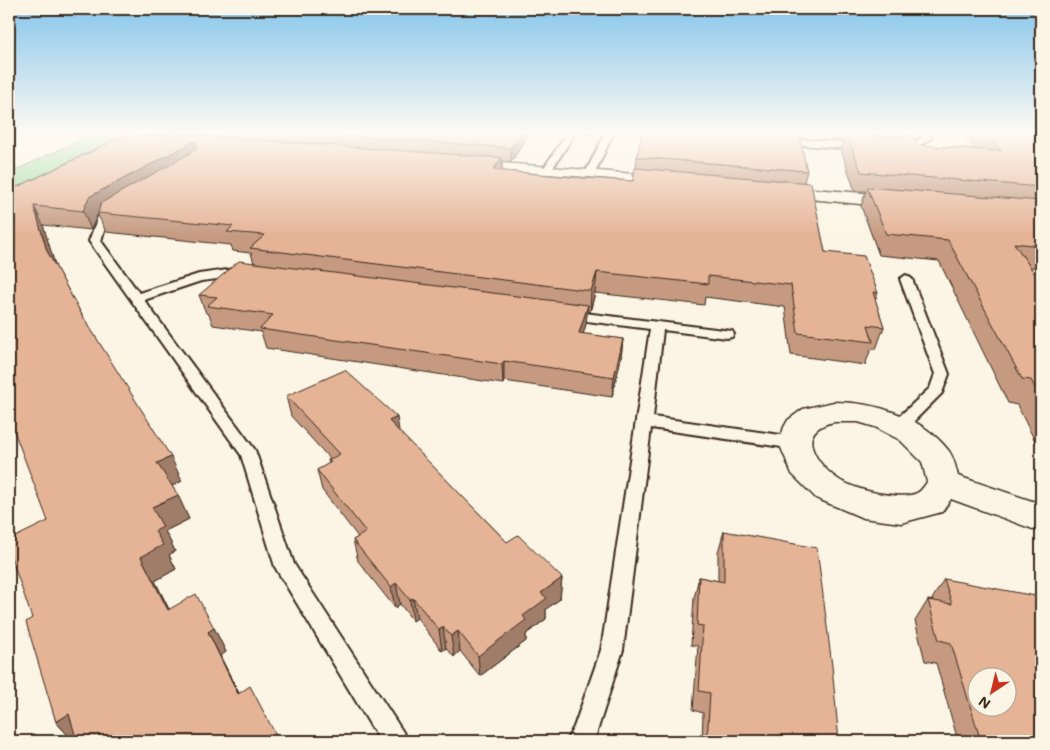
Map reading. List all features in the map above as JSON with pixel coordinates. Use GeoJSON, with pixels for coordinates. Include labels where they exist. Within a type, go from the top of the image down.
{"type":"FeatureCollection","features":[{"type":"Feature","properties":{"kind":"street"},"geometry":{"type":"LineString","coordinates":[[485,167],[687,184]]}},
{"type":"Feature","properties":{"kind":"street"},"geometry":{"type":"LineString","coordinates":[[756,190],[913,203]]}},
{"type":"Feature","properties":{"kind":"street"},"geometry":{"type":"LineString","coordinates":[[834,412],[859,412],[886,420],[911,433],[937,458],[944,484],[930,503],[901,510],[864,505],[828,489],[803,466],[795,443],[799,427],[813,416],[834,412]]}},
{"type":"Feature","properties":{"kind":"street"},"geometry":{"type":"LineString","coordinates":[[944,484],[1041,518]]}},
{"type":"Feature","properties":{"kind":"lane"},"geometry":{"type":"LineString","coordinates":[[546,172],[549,167]]}},
{"type":"Feature","properties":{"kind":"lane"},"geometry":{"type":"LineString","coordinates":[[589,175],[593,167]]}},
{"type":"Feature","properties":{"kind":"lane"},"geometry":{"type":"LineString","coordinates":[[126,205],[102,219],[95,241],[249,454],[285,567],[394,741]]}},
{"type":"Feature","properties":{"kind":"lane"},"geometry":{"type":"LineString","coordinates":[[136,298],[199,278],[240,272],[260,274]]}},
{"type":"Feature","properties":{"kind":"lane"},"geometry":{"type":"LineString","coordinates":[[899,426],[937,390],[942,374],[906,279]]}},
{"type":"Feature","properties":{"kind":"lane"},"geometry":{"type":"LineString","coordinates":[[550,313],[728,334]]}},
{"type":"Feature","properties":{"kind":"lane"},"geometry":{"type":"LineString","coordinates":[[579,741],[584,734],[612,650],[657,327]]}},
{"type":"Feature","properties":{"kind":"lane"},"geometry":{"type":"LineString","coordinates":[[644,421],[795,443]]}},
{"type":"Feature","properties":{"kind":"green space"},"geometry":{"type":"Polygon","coordinates":[[[22,167],[58,167],[9,191],[9,173],[22,167]]]}},
{"type":"Feature","properties":{"kind":"building"},"geometry":{"type":"Polygon","coordinates":[[[59,167],[146,167],[89,197],[83,211],[34,206],[47,251],[82,315],[171,457],[157,463],[178,495],[152,507],[163,527],[155,531],[163,545],[141,557],[168,610],[196,594],[214,628],[208,632],[238,694],[250,686],[279,741],[77,741],[69,714],[56,722],[26,622],[32,618],[9,551],[9,540],[48,521],[9,418],[9,191],[59,167]]]}},
{"type":"Feature","properties":{"kind":"building"},"geometry":{"type":"Polygon","coordinates":[[[166,167],[495,167],[493,170],[633,181],[635,168],[811,183],[825,252],[864,256],[878,293],[873,292],[884,327],[868,325],[873,342],[798,333],[791,285],[708,276],[708,284],[597,272],[591,291],[250,248],[265,235],[227,232],[233,226],[98,213],[101,203],[166,167]]]}},
{"type":"Feature","properties":{"kind":"building"},"geometry":{"type":"Polygon","coordinates":[[[758,167],[806,167],[807,171],[758,167]]]}},
{"type":"Feature","properties":{"kind":"building"},"geometry":{"type":"Polygon","coordinates":[[[859,167],[1041,167],[1041,187],[861,172],[859,167]]]}},
{"type":"Feature","properties":{"kind":"building"},"geometry":{"type":"Polygon","coordinates":[[[867,187],[1041,201],[1041,246],[1014,243],[1041,283],[1041,399],[1031,380],[1022,379],[948,240],[886,234],[867,187]]]}},
{"type":"Feature","properties":{"kind":"building"},"geometry":{"type":"Polygon","coordinates":[[[239,261],[588,305],[579,333],[623,339],[614,377],[504,361],[502,364],[260,329],[273,315],[207,306],[217,297],[199,295],[239,261]]]}},
{"type":"Feature","properties":{"kind":"building"},"geometry":{"type":"Polygon","coordinates":[[[345,370],[397,417],[389,421],[507,542],[518,535],[562,578],[541,593],[547,598],[523,616],[526,620],[478,656],[458,631],[451,636],[443,627],[439,630],[413,598],[410,600],[396,583],[391,587],[353,540],[366,532],[317,470],[331,462],[328,460],[340,454],[286,396],[345,370]]]}},
{"type":"Feature","properties":{"kind":"building"},"geometry":{"type":"Polygon","coordinates":[[[724,531],[817,548],[832,666],[839,741],[707,741],[710,693],[699,691],[703,626],[697,625],[699,577],[724,582],[724,531]]]}},
{"type":"Feature","properties":{"kind":"building"},"geometry":{"type":"Polygon","coordinates":[[[944,579],[1041,597],[1041,741],[1008,741],[979,735],[974,718],[1018,718],[1018,668],[968,668],[968,699],[951,643],[939,640],[928,600],[952,604],[944,579]]]}}]}
